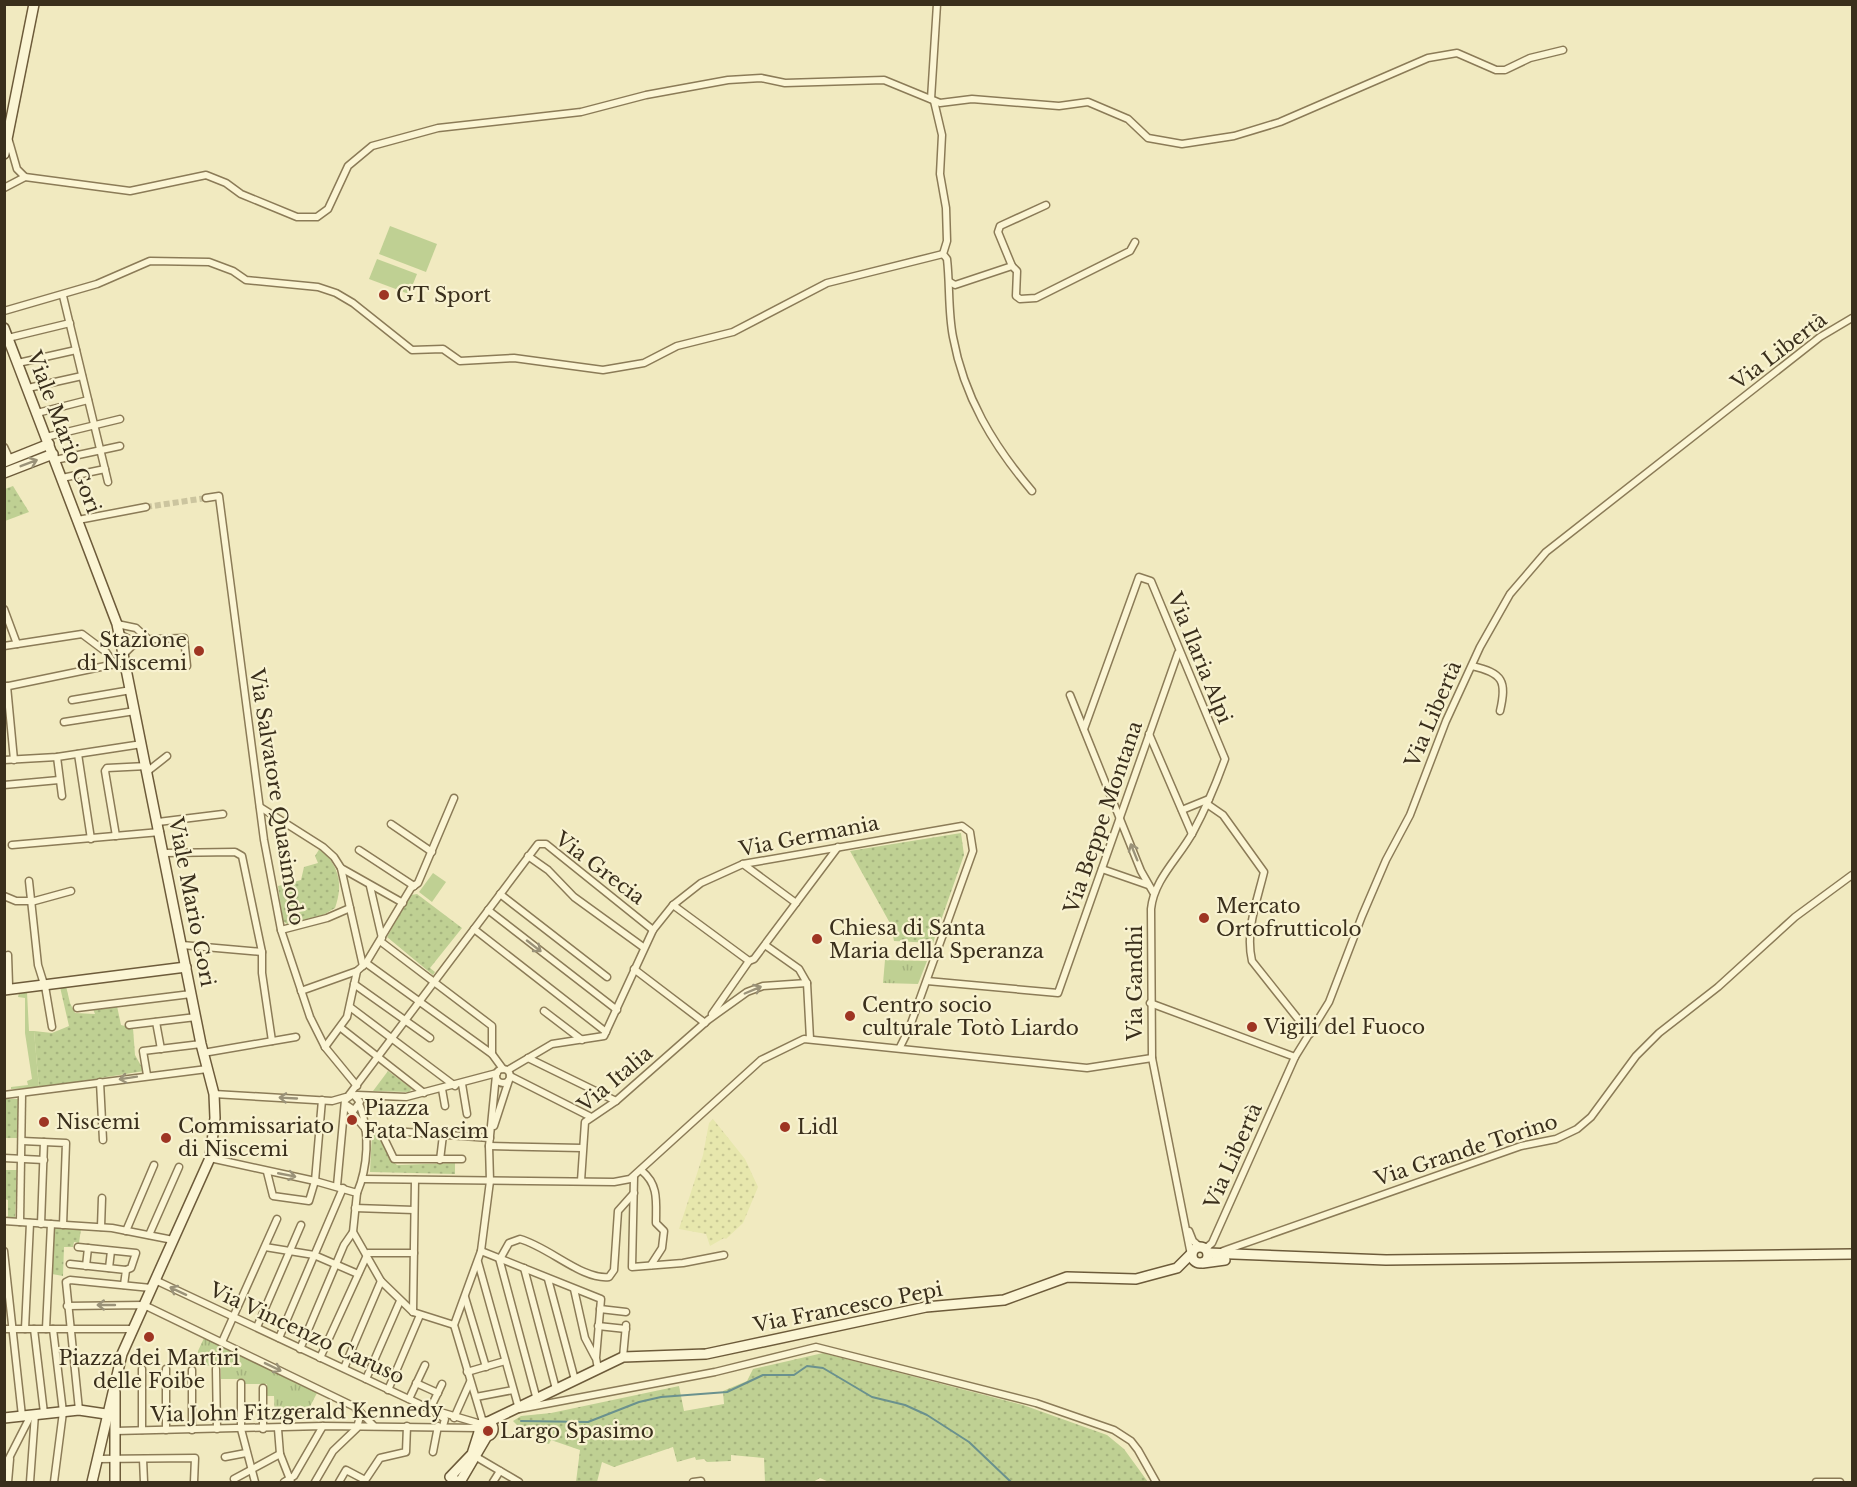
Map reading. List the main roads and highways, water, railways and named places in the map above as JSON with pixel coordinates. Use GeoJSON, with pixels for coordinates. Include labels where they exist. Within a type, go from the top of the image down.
{"type":"FeatureCollection","features":[{"type":"Feature","properties":{"kind":"main road"},"geometry":{"type":"LineString","coordinates":[[4,154],[9,141],[34,4]]}},
{"type":"Feature","properties":{"kind":"main road","name":"Viale Mario Gori"},"geometry":{"type":"LineString","coordinates":[[6,332],[120,634],[202,1049],[214,1094],[215,1118],[210,1158],[133,1329],[115,1378],[92,1482]]}},
{"type":"Feature","properties":{"kind":"main road"},"geometry":{"type":"LineString","coordinates":[[6,455],[48,440]]}},
{"type":"Feature","properties":{"kind":"main road"},"geometry":{"type":"LineString","coordinates":[[4,473],[54,457]]}},
{"type":"Feature","properties":{"kind":"main road"},"geometry":{"type":"LineString","coordinates":[[6,987],[186,967]]}},
{"type":"Feature","properties":{"kind":"main road"},"geometry":{"type":"LineString","coordinates":[[1198,1253],[1202,1263]]}},
{"type":"Feature","properties":{"kind":"main road"},"geometry":{"type":"LineString","coordinates":[[1153,1275],[1177,1268],[1198,1253],[1219,1256],[1317,1256],[1386,1260],[1852,1254]]}},
{"type":"Feature","properties":{"kind":"main road"},"geometry":{"type":"LineString","coordinates":[[1153,1275],[1172,1274],[1202,1263],[1260,1255]]}},
{"type":"Feature","properties":{"kind":"main road","name":"Via Francesco Pepi"},"geometry":{"type":"LineString","coordinates":[[453,1481],[478,1457],[484,1427],[623,1357],[643,1354],[706,1354],[926,1307],[1004,1300],[1067,1277],[1117,1280],[1153,1275]]}},
{"type":"Feature","properties":{"kind":"main road"},"geometry":{"type":"LineString","coordinates":[[115,1378],[115,1482]]}},
{"type":"Feature","properties":{"kind":"main road"},"geometry":{"type":"LineString","coordinates":[[552,1404],[553,1391]]}},
{"type":"Feature","properties":{"kind":"main road"},"geometry":{"type":"LineString","coordinates":[[4,1418],[79,1410],[106,1414]]}},
{"type":"Feature","properties":{"kind":"main road"},"geometry":{"type":"LineString","coordinates":[[103,1429],[115,1431]]}},
{"type":"Feature","properties":{"kind":"waterway"},"geometry":{"type":"LineString","coordinates":[[521,1421],[588,1422],[639,1402],[661,1397],[727,1392],[763,1375],[794,1375],[807,1366],[823,1368],[872,1397],[905,1405],[927,1415],[969,1442],[1011,1482]]}},
{"type":"Feature","properties":{"kind":"tunnel"},"geometry":{"type":"LineString","coordinates":[[146,507],[206,498]]}},
{"type":"Feature","properties":{"kind":"place","name":"GT Sport"},"geometry":{"type":"Point","coordinates":[384,295]}},
{"type":"Feature","properties":{"kind":"place","name":"Stazione di Niscemi"},"geometry":{"type":"Point","coordinates":[199,651]}},
{"type":"Feature","properties":{"kind":"place","name":"Mercato Ortofrutticolo"},"geometry":{"type":"Point","coordinates":[1204,918]}},
{"type":"Feature","properties":{"kind":"place","name":"Chiesa di Santa Maria della Speranza"},"geometry":{"type":"Point","coordinates":[817,939]}},
{"type":"Feature","properties":{"kind":"place","name":"Centro socio culturale Totò Liardo"},"geometry":{"type":"Point","coordinates":[850,1016]}},
{"type":"Feature","properties":{"kind":"place","name":"Vigili del Fuoco"},"geometry":{"type":"Point","coordinates":[1252,1027]}},
{"type":"Feature","properties":{"kind":"place","name":"Piazza Fata Nascim"},"geometry":{"type":"Point","coordinates":[352,1120]}},
{"type":"Feature","properties":{"kind":"place","name":"Niscemi"},"geometry":{"type":"Point","coordinates":[44,1122]}},
{"type":"Feature","properties":{"kind":"place","name":"Lidl"},"geometry":{"type":"Point","coordinates":[785,1127]}},
{"type":"Feature","properties":{"kind":"place","name":"Commissariato di Niscemi"},"geometry":{"type":"Point","coordinates":[166,1138]}},
{"type":"Feature","properties":{"kind":"place","name":"Piazza dei Martiri delle Foibe"},"geometry":{"type":"Point","coordinates":[149,1337]}},
{"type":"Feature","properties":{"kind":"place","name":"Largo Spasimo"},"geometry":{"type":"Point","coordinates":[488,1431]}}]}
